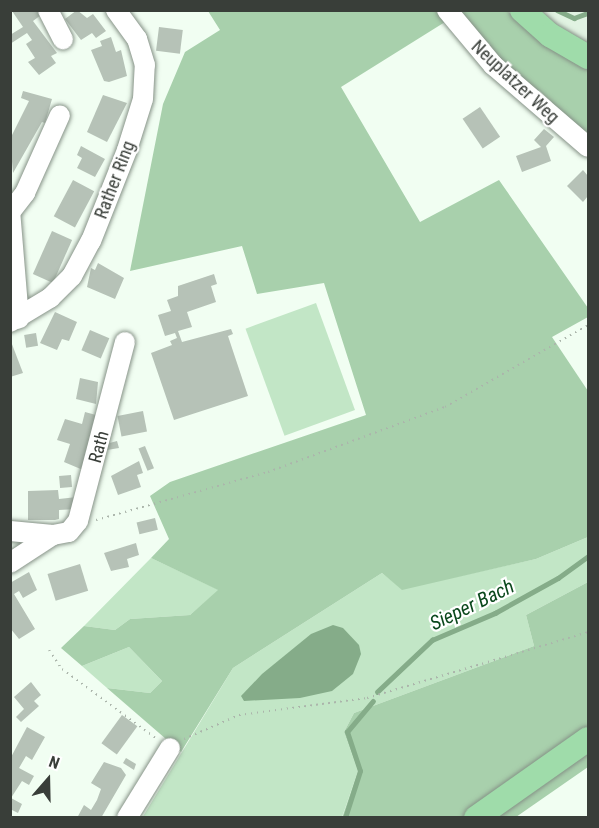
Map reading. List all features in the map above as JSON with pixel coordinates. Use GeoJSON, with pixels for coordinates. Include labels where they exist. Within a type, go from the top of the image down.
{"type":"FeatureCollection","features":[{"type":"Feature","properties":{"kind":"main road"},"geometry":{"type":"LineString","coordinates":[[522,10],[550,35],[588,57]]}},
{"type":"Feature","properties":{"kind":"main road"},"geometry":{"type":"LineString","coordinates":[[476,818],[588,739]]}},
{"type":"Feature","properties":{"kind":"street"},"geometry":{"type":"LineString","coordinates":[[48,10],[63,39]]}},
{"type":"Feature","properties":{"kind":"street","name":"Rather Ring"},"geometry":{"type":"LineString","coordinates":[[15,320],[60,289],[83,258],[136,123],[145,85],[142,51],[127,21],[116,10]]}},
{"type":"Feature","properties":{"kind":"street","name":"Neuplatzer Weg"},"geometry":{"type":"LineString","coordinates":[[447,10],[493,65],[588,147]]}},
{"type":"Feature","properties":{"kind":"street"},"geometry":{"type":"LineString","coordinates":[[15,320],[11,210],[25,193],[60,115]]}},
{"type":"Feature","properties":{"kind":"street","name":"Rath"},"geometry":{"type":"LineString","coordinates":[[10,563],[61,533],[83,507],[124,342]]}},
{"type":"Feature","properties":{"kind":"street"},"geometry":{"type":"LineString","coordinates":[[10,531],[61,533]]}},
{"type":"Feature","properties":{"kind":"street"},"geometry":{"type":"LineString","coordinates":[[128,818],[170,748]]}},
{"type":"Feature","properties":{"kind":"path"},"geometry":{"type":"LineString","coordinates":[[61,533],[82,524],[268,472],[445,407],[588,324]]}},
{"type":"Feature","properties":{"kind":"path"},"geometry":{"type":"LineString","coordinates":[[48,650],[62,669],[170,748],[204,728],[238,715],[368,698],[588,632]]}},
{"type":"Feature","properties":{"kind":"shaded area"},"geometry":{"type":"Polygon","coordinates":[[[208,11],[507,11],[569,60],[588,68],[588,143],[495,67],[461,12],[341,87],[420,222],[499,180],[588,308],[588,317],[552,337],[588,391],[588,537],[536,559],[402,590],[382,573],[233,668],[181,752],[107,688],[150,693],[162,681],[129,647],[82,666],[61,648],[84,626],[115,630],[130,619],[190,615],[218,590],[151,558],[169,539],[150,496],[170,482],[366,415],[324,283],[257,294],[242,246],[130,271],[163,104],[185,52],[220,30],[208,11]]]}},
{"type":"Feature","properties":{"kind":"shaded area"},"geometry":{"type":"Polygon","coordinates":[[[507,11],[588,11],[588,68],[569,60],[507,11]]]}},
{"type":"Feature","properties":{"kind":"shaded area"},"geometry":{"type":"Polygon","coordinates":[[[316,303],[355,410],[285,436],[246,329],[316,303]]]}},
{"type":"Feature","properties":{"kind":"shaded area"},"geometry":{"type":"Polygon","coordinates":[[[588,537],[588,582],[526,615],[534,646],[354,713],[344,732],[358,771],[342,817],[142,818],[233,668],[382,573],[402,589],[536,559],[588,537]]]}},
{"type":"Feature","properties":{"kind":"shaded area"},"geometry":{"type":"Polygon","coordinates":[[[151,558],[219,590],[190,615],[130,619],[115,630],[84,626],[151,558]]]}},
{"type":"Feature","properties":{"kind":"shaded area"},"geometry":{"type":"Polygon","coordinates":[[[588,582],[588,767],[516,817],[342,818],[358,771],[344,732],[354,713],[534,646],[526,615],[588,582]]]}},
{"type":"Feature","properties":{"kind":"shaded area"},"geometry":{"type":"Polygon","coordinates":[[[333,625],[343,628],[359,645],[361,654],[353,674],[332,691],[300,698],[244,701],[241,696],[262,674],[311,634],[333,625]]]}},
{"type":"Feature","properties":{"kind":"shaded area"},"geometry":{"type":"Polygon","coordinates":[[[129,647],[162,681],[150,693],[107,688],[82,666],[129,647]]]}},
{"type":"Feature","properties":{"kind":"building"},"geometry":{"type":"Polygon","coordinates":[[[37,10],[41,15],[33,21],[57,53],[51,56],[56,63],[39,75],[28,62],[35,58],[26,44],[32,40],[27,33],[10,44],[10,35],[23,27],[12,11],[37,10]]]}},
{"type":"Feature","properties":{"kind":"building"},"geometry":{"type":"Polygon","coordinates":[[[77,10],[87,18],[93,14],[106,31],[96,38],[92,33],[81,40],[65,19],[77,10]]]}},
{"type":"Feature","properties":{"kind":"building"},"geometry":{"type":"Polygon","coordinates":[[[159,27],[183,30],[180,54],[156,51],[159,27]]]}},
{"type":"Feature","properties":{"kind":"building"},"geometry":{"type":"Polygon","coordinates":[[[111,37],[116,52],[121,50],[127,76],[109,82],[104,81],[91,50],[102,46],[100,41],[111,37]]]}},
{"type":"Feature","properties":{"kind":"building"},"geometry":{"type":"Polygon","coordinates":[[[23,91],[52,99],[45,123],[42,122],[13,173],[10,139],[29,101],[21,98],[23,91]]]}},
{"type":"Feature","properties":{"kind":"building"},"geometry":{"type":"Polygon","coordinates":[[[103,95],[127,103],[107,142],[87,132],[103,95]]]}},
{"type":"Feature","properties":{"kind":"building"},"geometry":{"type":"Polygon","coordinates":[[[480,107],[500,137],[483,149],[463,119],[480,107]]]}},
{"type":"Feature","properties":{"kind":"building"},"geometry":{"type":"Polygon","coordinates":[[[544,129],[554,137],[546,146],[551,161],[522,172],[516,156],[541,147],[534,140],[544,129]]]}},
{"type":"Feature","properties":{"kind":"building"},"geometry":{"type":"Polygon","coordinates":[[[81,146],[105,159],[95,177],[77,168],[82,158],[77,155],[81,146]]]}},
{"type":"Feature","properties":{"kind":"building"},"geometry":{"type":"Polygon","coordinates":[[[583,170],[588,176],[588,196],[583,202],[567,186],[583,170]]]}},
{"type":"Feature","properties":{"kind":"building"},"geometry":{"type":"Polygon","coordinates":[[[73,180],[94,191],[75,227],[54,216],[73,180]]]}},
{"type":"Feature","properties":{"kind":"building"},"geometry":{"type":"Polygon","coordinates":[[[52,231],[72,240],[53,283],[33,274],[52,231]]]}},
{"type":"Feature","properties":{"kind":"building"},"geometry":{"type":"Polygon","coordinates":[[[98,263],[124,278],[115,299],[87,287],[91,268],[95,270],[98,263]]]}},
{"type":"Feature","properties":{"kind":"building"},"geometry":{"type":"Polygon","coordinates":[[[214,274],[217,284],[211,286],[216,302],[187,312],[192,327],[178,331],[182,342],[231,329],[233,334],[228,336],[248,396],[174,420],[151,353],[172,345],[170,341],[177,338],[175,333],[165,336],[158,315],[171,311],[167,300],[178,296],[178,286],[214,274]]]}},
{"type":"Feature","properties":{"kind":"building"},"geometry":{"type":"Polygon","coordinates":[[[55,312],[77,322],[69,341],[62,339],[57,350],[40,343],[55,312]]]}},
{"type":"Feature","properties":{"kind":"building"},"geometry":{"type":"Polygon","coordinates":[[[90,330],[109,338],[101,358],[81,350],[90,330]]]}},
{"type":"Feature","properties":{"kind":"building"},"geometry":{"type":"Polygon","coordinates":[[[36,333],[38,346],[26,348],[24,335],[36,333]]]}},
{"type":"Feature","properties":{"kind":"building"},"geometry":{"type":"Polygon","coordinates":[[[10,339],[23,373],[10,377],[10,339]]]}},
{"type":"Feature","properties":{"kind":"building"},"geometry":{"type":"Polygon","coordinates":[[[80,378],[98,382],[96,404],[76,399],[80,378]]]}},
{"type":"Feature","properties":{"kind":"building"},"geometry":{"type":"Polygon","coordinates":[[[143,411],[147,432],[121,437],[117,416],[143,411]]]}},
{"type":"Feature","properties":{"kind":"building"},"geometry":{"type":"Polygon","coordinates":[[[85,412],[96,415],[83,470],[64,462],[70,444],[57,440],[65,419],[82,424],[85,412]]]}},
{"type":"Feature","properties":{"kind":"building"},"geometry":{"type":"Polygon","coordinates":[[[117,441],[119,448],[107,450],[106,444],[117,441]]]}},
{"type":"Feature","properties":{"kind":"building"},"geometry":{"type":"Polygon","coordinates":[[[145,446],[154,468],[148,471],[139,449],[145,446]]]}},
{"type":"Feature","properties":{"kind":"building"},"geometry":{"type":"Polygon","coordinates":[[[139,461],[143,473],[137,475],[141,487],[118,495],[111,476],[139,461]]]}},
{"type":"Feature","properties":{"kind":"building"},"geometry":{"type":"Polygon","coordinates":[[[71,475],[72,487],[60,488],[59,476],[71,475]]]}},
{"type":"Feature","properties":{"kind":"building"},"geometry":{"type":"Polygon","coordinates":[[[58,490],[59,499],[77,497],[77,509],[59,510],[59,519],[55,520],[28,520],[28,491],[58,490]]]}},
{"type":"Feature","properties":{"kind":"building"},"geometry":{"type":"Polygon","coordinates":[[[155,518],[158,530],[139,534],[137,523],[155,518]]]}},
{"type":"Feature","properties":{"kind":"building"},"geometry":{"type":"Polygon","coordinates":[[[136,543],[139,555],[127,559],[129,567],[111,571],[104,553],[136,543]]]}},
{"type":"Feature","properties":{"kind":"building"},"geometry":{"type":"Polygon","coordinates":[[[80,564],[88,591],[56,601],[47,574],[80,564]]]}},
{"type":"Feature","properties":{"kind":"building"},"geometry":{"type":"Polygon","coordinates":[[[29,572],[37,590],[23,598],[19,591],[14,594],[35,629],[19,639],[10,628],[10,583],[29,572]]]}},
{"type":"Feature","properties":{"kind":"building"},"geometry":{"type":"Polygon","coordinates":[[[31,682],[41,695],[34,701],[39,706],[21,722],[16,717],[24,709],[14,697],[31,682]]]}},
{"type":"Feature","properties":{"kind":"building"},"geometry":{"type":"Polygon","coordinates":[[[122,715],[137,726],[117,754],[101,743],[122,715]]]}},
{"type":"Feature","properties":{"kind":"building"},"geometry":{"type":"Polygon","coordinates":[[[27,727],[45,737],[32,760],[26,756],[19,768],[34,776],[29,785],[22,781],[11,798],[22,804],[18,813],[10,809],[10,759],[27,727]]]}},
{"type":"Feature","properties":{"kind":"building"},"geometry":{"type":"Polygon","coordinates":[[[126,758],[136,764],[134,770],[123,763],[126,758]]]}},
{"type":"Feature","properties":{"kind":"building"},"geometry":{"type":"Polygon","coordinates":[[[104,762],[121,768],[126,775],[101,818],[77,818],[84,805],[91,810],[97,800],[101,789],[91,783],[104,762]]]}},
{"type":"Feature","properties":{"kind":"waterway"},"geometry":{"type":"LineString","coordinates":[[557,10],[574,18],[588,13]]}},
{"type":"Feature","properties":{"kind":"waterway","name":"Sieper Bach"},"geometry":{"type":"LineString","coordinates":[[377,692],[432,640],[495,613],[558,578],[588,556]]}},
{"type":"Feature","properties":{"kind":"waterway","name":"Sieper Bach"},"geometry":{"type":"LineString","coordinates":[[345,818],[360,771],[347,732],[373,701]]}}]}
